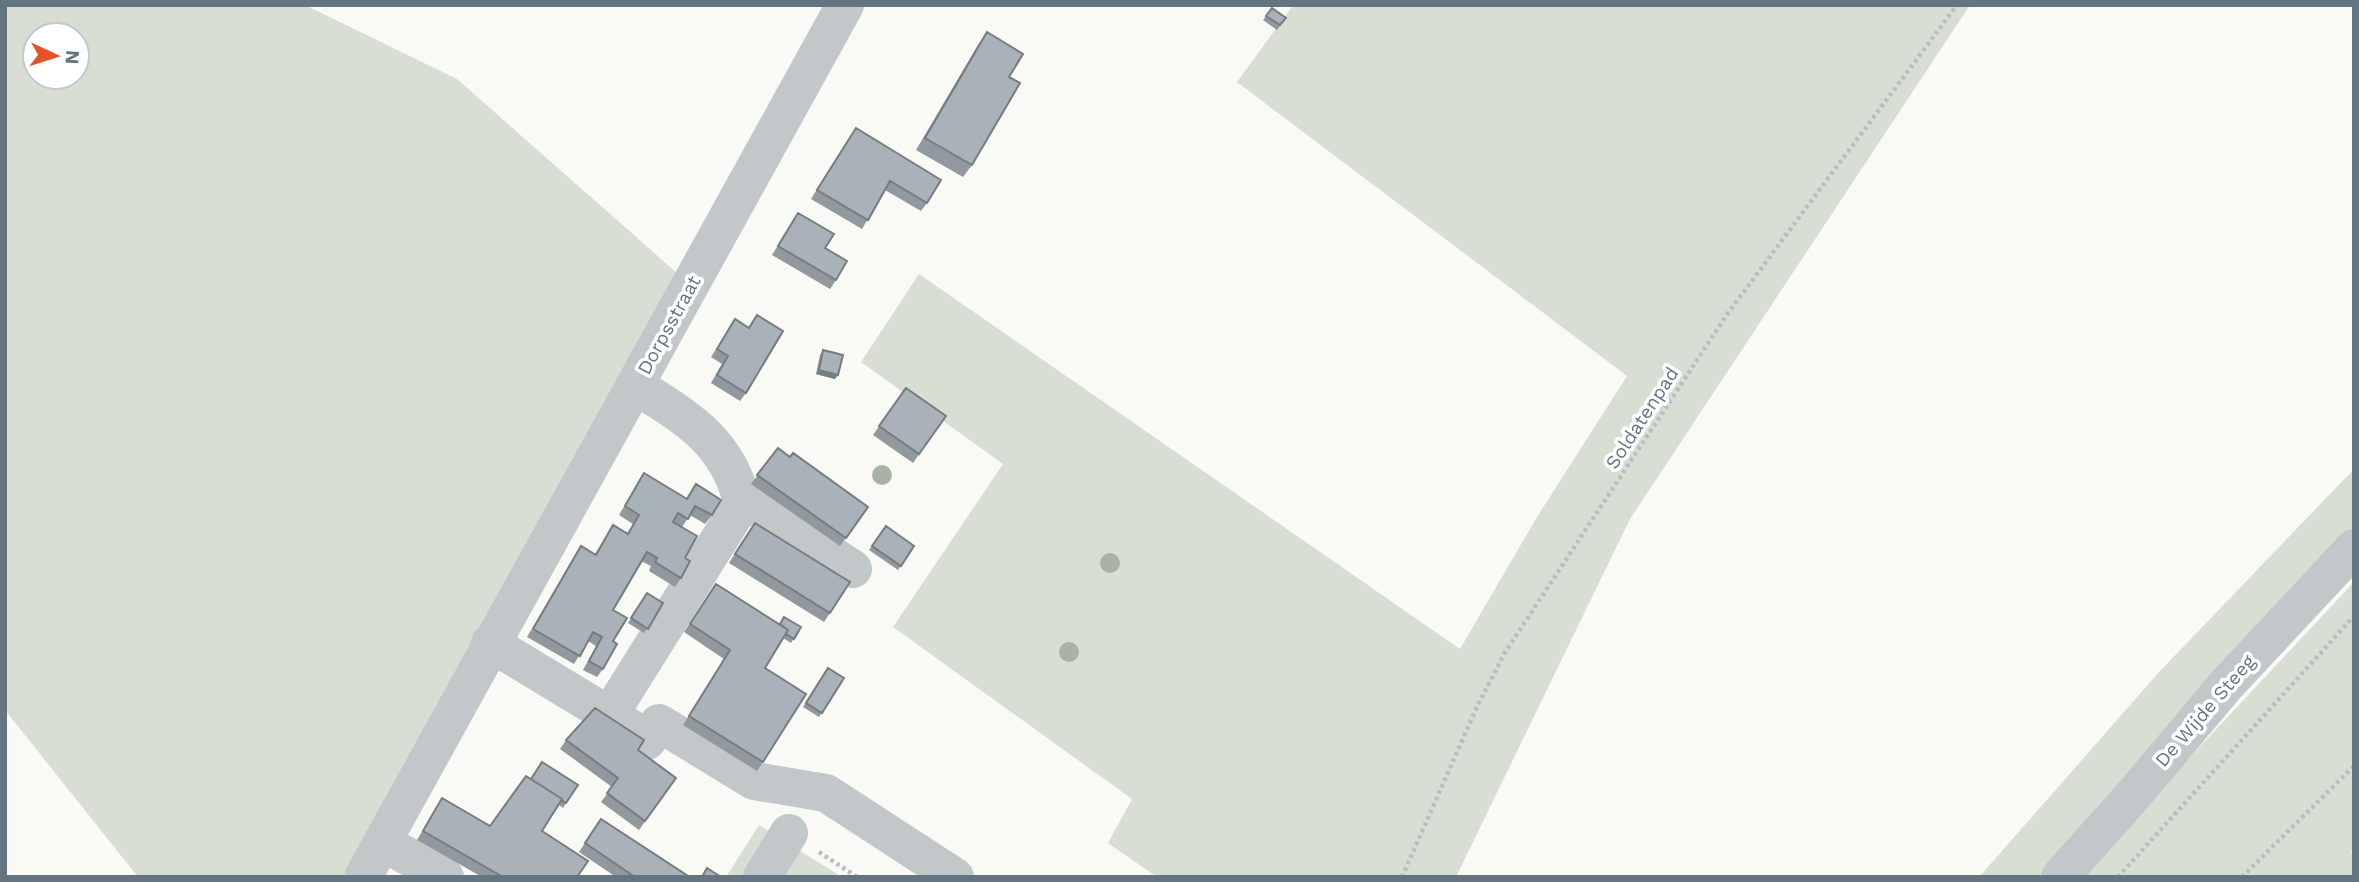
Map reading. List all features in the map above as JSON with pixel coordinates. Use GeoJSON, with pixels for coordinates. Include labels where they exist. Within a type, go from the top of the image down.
{"type":"FeatureCollection","features":[{"type":"Feature","properties":{"kind":"street","name":"Dorpsstraat"},"geometry":{"type":"LineString","coordinates":[[363,877],[845,5]]}},
{"type":"Feature","properties":{"kind":"street"},"geometry":{"type":"LineString","coordinates":[[611,714],[738,511],[735,474],[713,442],[670,407],[636,386]]}},
{"type":"Feature","properties":{"kind":"street"},"geometry":{"type":"LineString","coordinates":[[738,511],[769,513],[853,569]]}},
{"type":"Feature","properties":{"kind":"street","name":"De Wijde Steeg"},"geometry":{"type":"LineString","coordinates":[[2060,877],[2226,685],[2354,548]]}},
{"type":"Feature","properties":{"kind":"street"},"geometry":{"type":"LineString","coordinates":[[490,643],[611,714],[653,745],[659,723],[754,781],[826,793],[955,877]]}},
{"type":"Feature","properties":{"kind":"street"},"geometry":{"type":"LineString","coordinates":[[762,877],[789,833]]}},
{"type":"Feature","properties":{"kind":"street"},"geometry":{"type":"LineString","coordinates":[[382,842],[445,877]]}},
{"type":"Feature","properties":{"kind":"path","name":"Soldatenpad"},"geometry":{"type":"LineString","coordinates":[[1402,877],[1476,709],[1504,654],[1728,313],[1957,5]]}},
{"type":"Feature","properties":{"kind":"path"},"geometry":{"type":"LineString","coordinates":[[2118,877],[2354,616]]}},
{"type":"Feature","properties":{"kind":"path"},"geometry":{"type":"LineString","coordinates":[[2242,877],[2354,766]]}},
{"type":"Feature","properties":{"kind":"shaded area"},"geometry":{"type":"Polygon","coordinates":[[[5,5],[305,5],[457,79],[677,273],[342,877],[138,877],[5,710],[5,5]]]}},
{"type":"Feature","properties":{"kind":"shaded area"},"geometry":{"type":"Polygon","coordinates":[[[1293,5],[1970,5],[1630,519],[1456,877],[1157,877],[1108,843],[1132,799],[893,627],[1003,464],[861,362],[919,274],[1460,649],[1537,517],[1627,376],[1237,82],[1293,5]]]}},
{"type":"Feature","properties":{"kind":"shaded area"},"geometry":{"type":"Polygon","coordinates":[[[2354,469],[2354,527],[2173,720],[2118,790],[2038,877],[1979,877],[2160,671],[2354,469]]]}},
{"type":"Feature","properties":{"kind":"shaded area"},"geometry":{"type":"Polygon","coordinates":[[[2354,582],[2354,846],[2351,852],[2354,856],[2354,877],[2078,877],[2354,582]]]}},
{"type":"Feature","properties":{"kind":"shaded area"},"geometry":{"type":"Polygon","coordinates":[[[759,825],[842,877],[726,877],[759,825]]]}},
{"type":"Feature","properties":{"kind":"building"},"geometry":{"type":"Polygon","coordinates":[[[1272,8],[1286,18],[1280,25],[1266,16],[1272,8]]]}},
{"type":"Feature","properties":{"kind":"building"},"geometry":{"type":"Polygon","coordinates":[[[987,32],[1023,54],[1009,77],[1020,83],[972,165],[925,138],[987,32]]]}},
{"type":"Feature","properties":{"kind":"building"},"geometry":{"type":"Polygon","coordinates":[[[856,128],[941,180],[927,203],[890,181],[868,220],[817,190],[856,128]]]}},
{"type":"Feature","properties":{"kind":"building"},"geometry":{"type":"Polygon","coordinates":[[[798,213],[834,234],[825,248],[847,261],[836,280],[778,246],[798,213]]]}},
{"type":"Feature","properties":{"kind":"building"},"geometry":{"type":"Polygon","coordinates":[[[757,315],[783,331],[746,393],[717,375],[728,356],[717,349],[735,319],[749,328],[757,315]]]}},
{"type":"Feature","properties":{"kind":"building"},"geometry":{"type":"Polygon","coordinates":[[[823,350],[843,355],[838,375],[819,370],[823,350]]]}},
{"type":"Feature","properties":{"kind":"building"},"geometry":{"type":"Polygon","coordinates":[[[906,388],[946,416],[919,454],[879,426],[906,388]]]}},
{"type":"Feature","properties":{"kind":"building"},"geometry":{"type":"Polygon","coordinates":[[[778,448],[790,457],[793,453],[868,507],[846,538],[757,475],[778,448]]]}},
{"type":"Feature","properties":{"kind":"building"},"geometry":{"type":"Polygon","coordinates":[[[644,473],[687,499],[696,484],[721,500],[712,515],[695,506],[688,519],[678,513],[673,522],[697,536],[685,558],[690,561],[681,578],[655,562],[657,558],[647,552],[613,610],[627,618],[613,641],[617,644],[603,669],[589,661],[602,637],[593,632],[580,656],[533,629],[581,546],[596,555],[613,525],[628,534],[639,515],[625,506],[644,473]]]}},
{"type":"Feature","properties":{"kind":"building"},"geometry":{"type":"Polygon","coordinates":[[[755,523],[850,582],[830,613],[735,554],[755,523]]]}},
{"type":"Feature","properties":{"kind":"building"},"geometry":{"type":"Polygon","coordinates":[[[886,526],[914,546],[901,566],[872,546],[886,526]]]}},
{"type":"Feature","properties":{"kind":"building"},"geometry":{"type":"Polygon","coordinates":[[[716,584],[788,630],[765,668],[806,694],[763,762],[689,716],[730,650],[690,624],[716,584]]]}},
{"type":"Feature","properties":{"kind":"building"},"geometry":{"type":"Polygon","coordinates":[[[647,593],[663,603],[648,629],[631,618],[647,593]]]}},
{"type":"Feature","properties":{"kind":"building"},"geometry":{"type":"Polygon","coordinates":[[[784,617],[801,627],[794,639],[786,634],[788,630],[780,624],[784,617]]]}},
{"type":"Feature","properties":{"kind":"building"},"geometry":{"type":"Polygon","coordinates":[[[828,668],[844,678],[822,713],[806,703],[828,668]]]}},
{"type":"Feature","properties":{"kind":"building"},"geometry":{"type":"Polygon","coordinates":[[[595,708],[644,740],[638,750],[676,778],[645,821],[607,793],[618,778],[566,740],[595,708]]]}},
{"type":"Feature","properties":{"kind":"building"},"geometry":{"type":"Polygon","coordinates":[[[542,762],[578,785],[566,803],[531,779],[542,762]]]}},
{"type":"Feature","properties":{"kind":"building"},"geometry":{"type":"Polygon","coordinates":[[[526,776],[562,799],[542,831],[588,861],[577,877],[503,877],[423,831],[442,798],[490,826],[526,776]]]}},
{"type":"Feature","properties":{"kind":"building"},"geometry":{"type":"Polygon","coordinates":[[[601,819],[688,876],[635,877],[585,843],[601,819]]]}},
{"type":"Feature","properties":{"kind":"building"},"geometry":{"type":"Polygon","coordinates":[[[707,868],[721,877],[702,877],[707,868]]]}}]}
